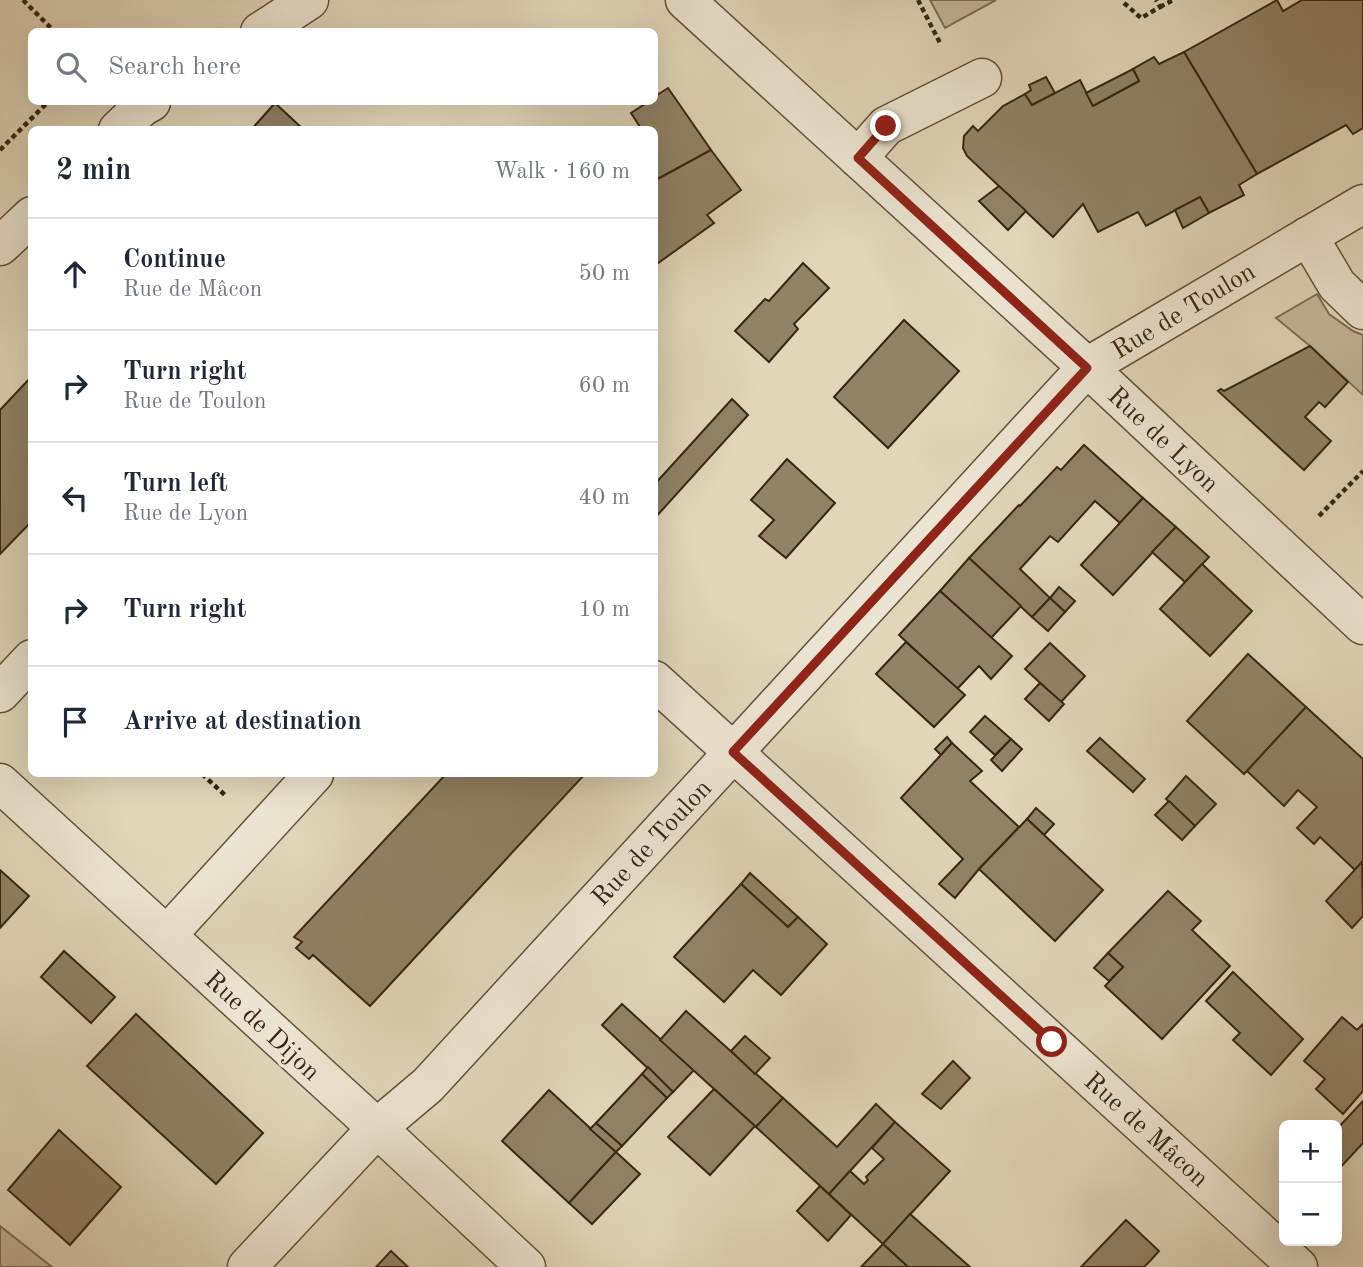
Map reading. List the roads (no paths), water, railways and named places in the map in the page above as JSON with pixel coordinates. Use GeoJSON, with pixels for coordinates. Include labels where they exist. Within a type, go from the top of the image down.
{"type":"FeatureCollection","features":[{"type":"Feature","properties":{"kind":"street"},"geometry":{"type":"LineString","coordinates":[[266,28],[309,0]]}},
{"type":"Feature","properties":{"kind":"street","name":"Rue de Lyon"},"geometry":{"type":"LineString","coordinates":[[698,4],[858,158],[1363,625]]}},
{"type":"Feature","properties":{"kind":"street"},"geometry":{"type":"LineString","coordinates":[[858,158],[886,126],[982,78]]}},
{"type":"Feature","properties":{"kind":"street"},"geometry":{"type":"LineString","coordinates":[[122,126],[146,105]]}},
{"type":"Feature","properties":{"kind":"street","name":"Rue de Toulon"},"geometry":{"type":"LineString","coordinates":[[247,1267],[377,1128],[428,1084],[1087,368],[1363,204]]}},
{"type":"Feature","properties":{"kind":"street"},"geometry":{"type":"LineString","coordinates":[[0,246],[28,220]]}},
{"type":"Feature","properties":{"kind":"street"},"geometry":{"type":"LineString","coordinates":[[1308,236],[1337,285],[1363,310]]}},
{"type":"Feature","properties":{"kind":"street"},"geometry":{"type":"LineString","coordinates":[[0,693],[28,663]]}},
{"type":"Feature","properties":{"kind":"street","name":"Rue de Mâcon"},"geometry":{"type":"LineString","coordinates":[[658,684],[1298,1267]]}},
{"type":"Feature","properties":{"kind":"street"},"geometry":{"type":"LineString","coordinates":[[167,935],[311,777]]}},
{"type":"Feature","properties":{"kind":"street","name":"Rue de Dijon"},"geometry":{"type":"LineString","coordinates":[[0,783],[526,1267]]}}]}
